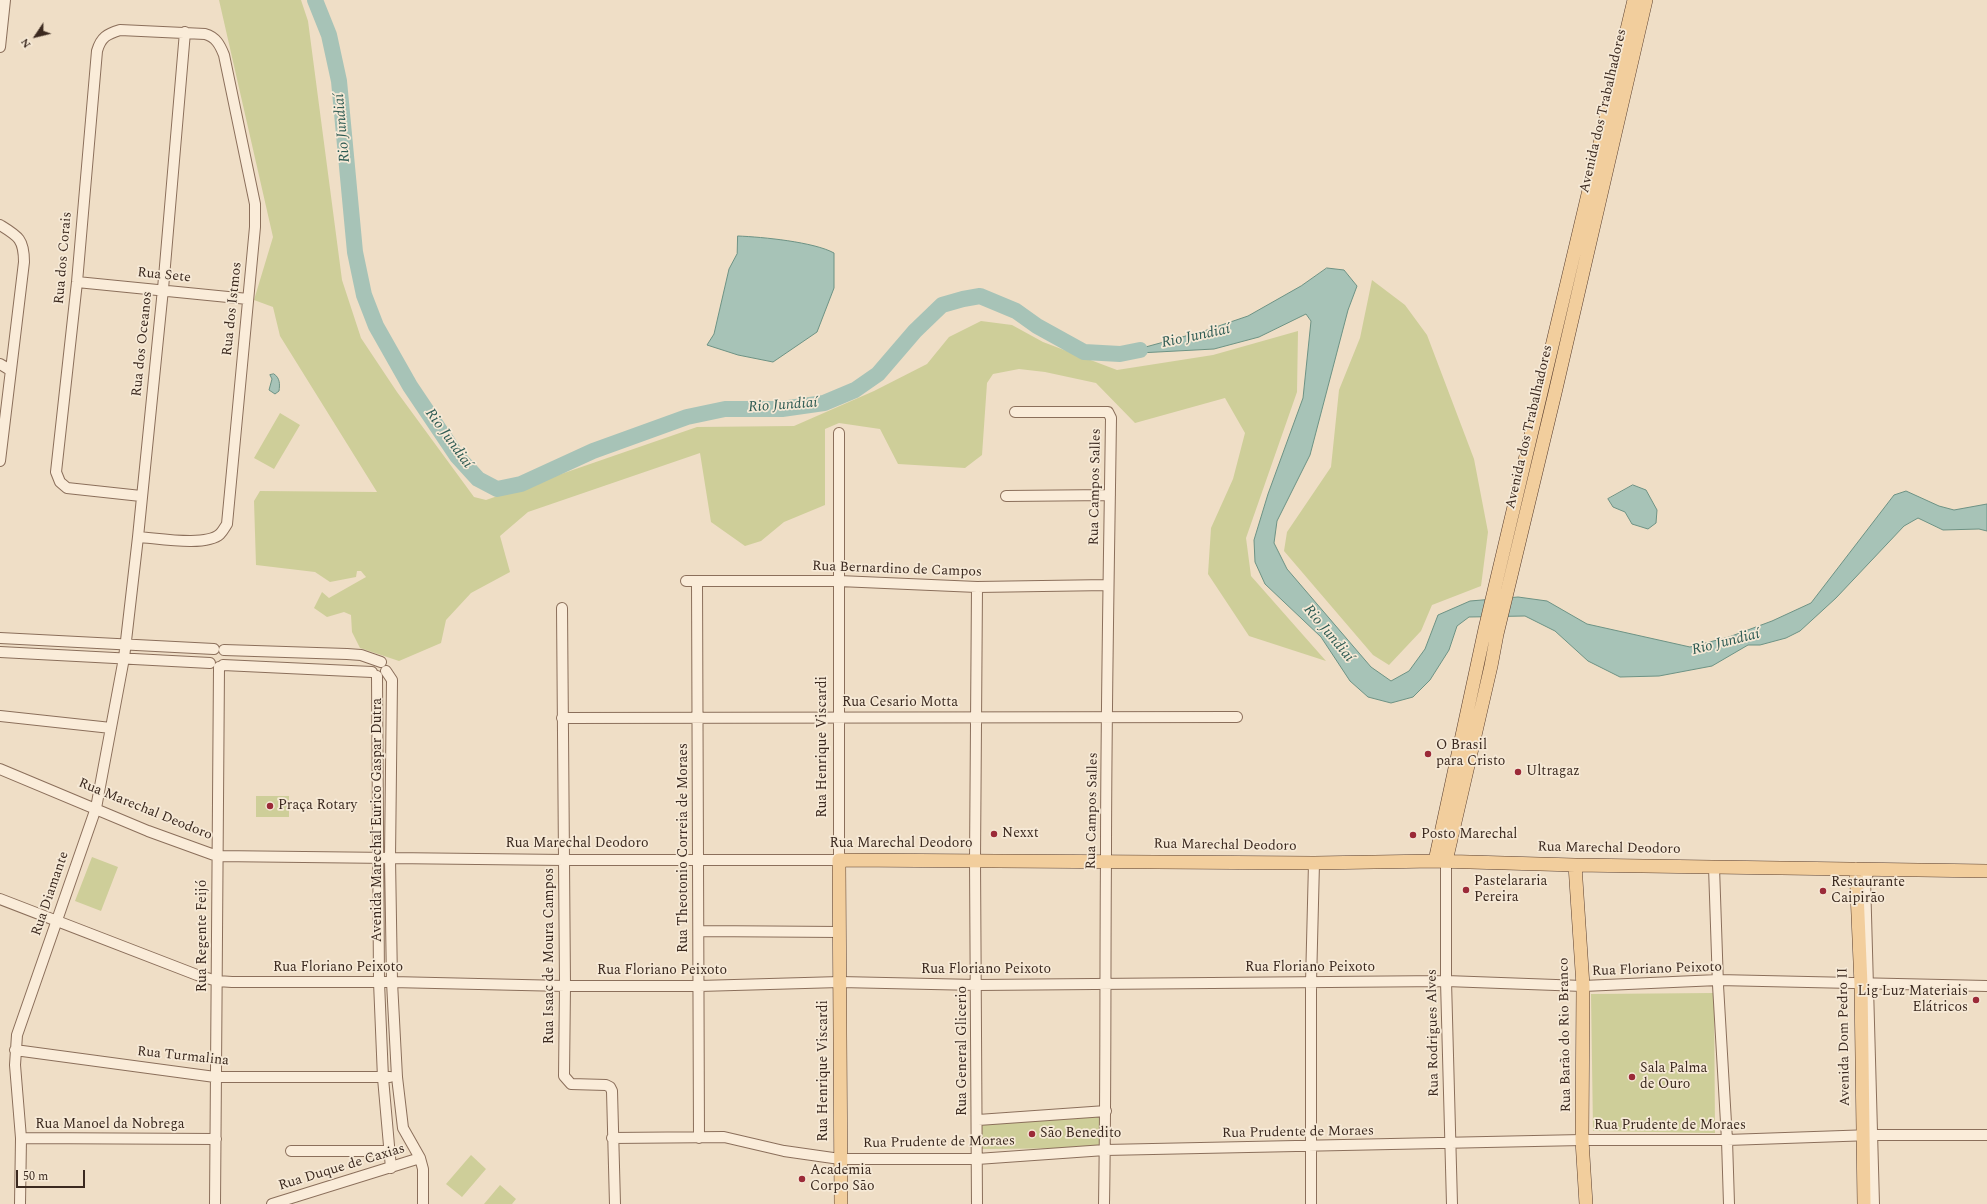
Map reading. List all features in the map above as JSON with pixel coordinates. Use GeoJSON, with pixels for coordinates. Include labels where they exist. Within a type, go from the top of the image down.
{"type":"FeatureCollection","features":[{"type":"Feature","properties":{"kind":"main road","name":"Avenida dos Trabalhadores"},"geometry":{"type":"LineString","coordinates":[[1441,861],[1491,632],[1498,574],[1634,0]]}},
{"type":"Feature","properties":{"kind":"main road","name":"Avenida dos Trabalhadores"},"geometry":{"type":"LineString","coordinates":[[1491,632],[1511,579],[1646,0]]}},
{"type":"Feature","properties":{"kind":"main road","name":"Rua Marechal Deodoro"},"geometry":{"type":"LineString","coordinates":[[839,860],[1314,863],[1441,861],[1575,865],[1987,871]]}},
{"type":"Feature","properties":{"kind":"main road","name":"Rua Henrique Viscardi"},"geometry":{"type":"LineString","coordinates":[[839,860],[841,1204]]}},
{"type":"Feature","properties":{"kind":"main road","name":"Rua Barão do Rio Branco"},"geometry":{"type":"LineString","coordinates":[[1575,865],[1583,986],[1582,1140],[1586,1204]]}},
{"type":"Feature","properties":{"kind":"main road","name":"Avenida Dom Pedro II"},"geometry":{"type":"LineString","coordinates":[[1856,869],[1864,985],[1868,1135],[1864,1204]]}},
{"type":"Feature","properties":{"kind":"street"},"geometry":{"type":"LineString","coordinates":[[0,47],[5,0]]}},
{"type":"Feature","properties":{"kind":"street","name":"Rua dos Corais"},"geometry":{"type":"LineString","coordinates":[[141,496],[67,488],[60,482],[56,472],[77,282],[97,51],[100,40],[107,34],[120,30],[185,32]]}},
{"type":"Feature","properties":{"kind":"street","name":"Rua dos Oceanos"},"geometry":{"type":"LineString","coordinates":[[124,658],[138,537],[163,289],[185,32]]}},
{"type":"Feature","properties":{"kind":"street","name":"Rua dos Istmos"},"geometry":{"type":"LineString","coordinates":[[138,537],[200,541],[212,539],[220,534],[227,524],[255,227],[255,204],[224,55],[219,44],[212,36],[185,32]]}},
{"type":"Feature","properties":{"kind":"street"},"geometry":{"type":"LineString","coordinates":[[0,225],[21,240],[24,250],[24,262],[0,461]]}},
{"type":"Feature","properties":{"kind":"street","name":"Rua Sete"},"geometry":{"type":"LineString","coordinates":[[77,282],[163,289],[248,299]]}},
{"type":"Feature","properties":{"kind":"street"},"geometry":{"type":"LineString","coordinates":[[0,364],[10,370]]}},
{"type":"Feature","properties":{"kind":"street","name":"Rua Campos Salles"},"geometry":{"type":"LineString","coordinates":[[1015,412],[1108,412],[1111,418],[1108,585],[1106,861],[1107,983],[1104,1204]]}},
{"type":"Feature","properties":{"kind":"street","name":"Rua Henrique Viscardi"},"geometry":{"type":"LineString","coordinates":[[839,433],[839,860]]}},
{"type":"Feature","properties":{"kind":"street"},"geometry":{"type":"LineString","coordinates":[[1006,496],[1110,496]]}},
{"type":"Feature","properties":{"kind":"street","name":"Rua Bernardino de Campos"},"geometry":{"type":"LineString","coordinates":[[686,581],[839,581],[977,587],[1108,585]]}},
{"type":"Feature","properties":{"kind":"street","name":"Rua Theotonio Correia de Moraes"},"geometry":{"type":"LineString","coordinates":[[697,581],[697,719],[700,860],[699,1138]]}},
{"type":"Feature","properties":{"kind":"street","name":"Rua General Glicerio"},"geometry":{"type":"LineString","coordinates":[[977,587],[975,860],[978,1120],[977,1204]]}},
{"type":"Feature","properties":{"kind":"street","name":"Rua Isaac de Moura Campos"},"geometry":{"type":"LineString","coordinates":[[562,608],[565,986],[564,1076],[567,1082],[571,1084],[610,1087],[613,1096],[612,1138]]}},
{"type":"Feature","properties":{"kind":"street"},"geometry":{"type":"LineString","coordinates":[[0,638],[361,655],[379,670]]}},
{"type":"Feature","properties":{"kind":"street"},"geometry":{"type":"LineString","coordinates":[[217,665],[208,658],[210,652],[219,649]]}},
{"type":"Feature","properties":{"kind":"street"},"geometry":{"type":"LineString","coordinates":[[217,665],[228,658],[219,649]]}},
{"type":"Feature","properties":{"kind":"street"},"geometry":{"type":"LineString","coordinates":[[0,652],[124,658],[217,665],[379,670]]}},
{"type":"Feature","properties":{"kind":"street","name":"Rua Diamante"},"geometry":{"type":"LineString","coordinates":[[21,1138],[15,1050],[17,1035],[96,808],[124,658]]}},
{"type":"Feature","properties":{"kind":"street","name":"Rua Regente Feijó"},"geometry":{"type":"LineString","coordinates":[[215,1204],[217,665]]}},
{"type":"Feature","properties":{"kind":"street","name":"Avenida Marechal Eurico Gaspar Dutra"},"geometry":{"type":"LineString","coordinates":[[379,670],[377,687],[379,982],[383,1078],[391,1168]]}},
{"type":"Feature","properties":{"kind":"street","name":"Avenida Marechal Eurico Gaspar Dutra"},"geometry":{"type":"LineString","coordinates":[[379,670],[392,680],[390,858],[392,982],[397,1077],[403,1128],[420,1158]]}},
{"type":"Feature","properties":{"kind":"street"},"geometry":{"type":"LineString","coordinates":[[377,687],[392,688]]}},
{"type":"Feature","properties":{"kind":"street"},"geometry":{"type":"LineString","coordinates":[[0,716],[111,728]]}},
{"type":"Feature","properties":{"kind":"street","name":"Rua Cesario Motta"},"geometry":{"type":"LineString","coordinates":[[562,718],[1108,718],[1237,716]]}},
{"type":"Feature","properties":{"kind":"street"},"geometry":{"type":"LineString","coordinates":[[378,765],[391,765]]}},
{"type":"Feature","properties":{"kind":"street","name":"Rua Marechal Deodoro"},"geometry":{"type":"LineString","coordinates":[[0,769],[148,831],[217,856],[564,860],[839,860]]}},
{"type":"Feature","properties":{"kind":"street","name":"Rua Rodrigues Alves"},"geometry":{"type":"LineString","coordinates":[[1441,861],[1452,1204]]}},
{"type":"Feature","properties":{"kind":"street"},"geometry":{"type":"LineString","coordinates":[[1311,1204],[1311,983],[1314,863]]}},
{"type":"Feature","properties":{"kind":"street"},"geometry":{"type":"LineString","coordinates":[[1714,867],[1718,980],[1728,1140],[1729,1204]]}},
{"type":"Feature","properties":{"kind":"street"},"geometry":{"type":"LineString","coordinates":[[1864,985],[1865,880],[1870,870]]}},
{"type":"Feature","properties":{"kind":"street","name":"Rua Floriano Peixoto"},"geometry":{"type":"LineString","coordinates":[[0,898],[197,975],[217,981],[392,982],[565,986],[699,986],[840,982],[977,985],[1446,981],[1583,986],[1718,980],[1864,985],[1987,986]]}},
{"type":"Feature","properties":{"kind":"street"},"geometry":{"type":"LineString","coordinates":[[699,931],[840,932]]}},
{"type":"Feature","properties":{"kind":"street","name":"Rua Turmalina"},"geometry":{"type":"LineString","coordinates":[[15,1050],[215,1077],[397,1077]]}},
{"type":"Feature","properties":{"kind":"street"},"geometry":{"type":"LineString","coordinates":[[978,1120],[1106,1112]]}},
{"type":"Feature","properties":{"kind":"street"},"geometry":{"type":"LineString","coordinates":[[1868,1135],[1874,1204]]}},
{"type":"Feature","properties":{"kind":"street","name":"Rua Prudente de Moraes"},"geometry":{"type":"LineString","coordinates":[[612,1138],[724,1137],[784,1151],[840,1159],[977,1159],[1105,1150],[1311,1147],[1582,1140],[1728,1140],[1868,1135],[1987,1135]]}},
{"type":"Feature","properties":{"kind":"street","name":"Rua Manoel da Nobrega"},"geometry":{"type":"LineString","coordinates":[[20,1204],[21,1138],[216,1139]]}},
{"type":"Feature","properties":{"kind":"street"},"geometry":{"type":"LineString","coordinates":[[612,1138],[614,1204]]}},
{"type":"Feature","properties":{"kind":"street"},"geometry":{"type":"LineString","coordinates":[[291,1151],[389,1151]]}},
{"type":"Feature","properties":{"kind":"street"},"geometry":{"type":"LineString","coordinates":[[420,1158],[424,1184],[423,1204]]}},
{"type":"Feature","properties":{"kind":"street","name":"Rua Duque de Caxias"},"geometry":{"type":"LineString","coordinates":[[272,1204],[420,1158]]}},
{"type":"Feature","properties":{"kind":"green space"},"geometry":{"type":"Polygon","coordinates":[[[219,0],[301,0],[308,21],[342,280],[361,338],[397,392],[474,497],[486,500],[697,427],[794,426],[874,391],[927,364],[949,337],[981,321],[1012,325],[1043,342],[1117,370],[1213,355],[1298,331],[1297,392],[1246,538],[1251,576],[1326,661],[1249,636],[1208,574],[1211,528],[1233,479],[1245,433],[1225,398],[1135,423],[1096,383],[1045,372],[1019,369],[993,374],[987,383],[982,455],[965,468],[898,464],[880,429],[839,423],[825,429],[825,505],[784,522],[761,541],[745,546],[711,522],[700,453],[528,512],[500,536],[510,572],[471,593],[446,620],[441,643],[399,661],[360,648],[352,632],[351,615],[344,612],[327,617],[314,608],[322,592],[329,598],[366,577],[361,571],[357,571],[356,577],[330,582],[315,572],[256,565],[254,501],[260,491],[377,492],[280,336],[273,307],[254,300],[273,237],[219,0]]]}},
{"type":"Feature","properties":{"kind":"green space"},"geometry":{"type":"Polygon","coordinates":[[[1372,280],[1405,305],[1427,335],[1474,459],[1488,532],[1481,586],[1432,605],[1421,631],[1389,665],[1373,655],[1284,551],[1287,532],[1331,467],[1339,390],[1360,338],[1372,280]]]}},
{"type":"Feature","properties":{"kind":"green space"},"geometry":{"type":"Polygon","coordinates":[[[280,413],[300,425],[274,469],[254,458],[280,413]]]}},
{"type":"Feature","properties":{"kind":"green space"},"geometry":{"type":"Polygon","coordinates":[[[256,796],[289,796],[289,817],[256,817],[256,796]]]}},
{"type":"Feature","properties":{"kind":"green space"},"geometry":{"type":"Polygon","coordinates":[[[92,857],[118,867],[101,911],[75,901],[92,857]]]}},
{"type":"Feature","properties":{"kind":"green space"},"geometry":{"type":"Polygon","coordinates":[[[1714,993],[1715,1133],[1593,1131],[1591,994],[1714,993]]]}},
{"type":"Feature","properties":{"kind":"green space"},"geometry":{"type":"Polygon","coordinates":[[[1102,1115],[1102,1148],[978,1149],[978,1120],[1102,1115]]]}},
{"type":"Feature","properties":{"kind":"green space"},"geometry":{"type":"Polygon","coordinates":[[[471,1155],[486,1169],[462,1197],[446,1184],[471,1155]]]}},
{"type":"Feature","properties":{"kind":"green space"},"geometry":{"type":"Polygon","coordinates":[[[500,1185],[516,1199],[512,1204],[484,1204],[500,1185]]]}},
{"type":"Feature","properties":{"kind":"water"},"geometry":{"type":"Polygon","coordinates":[[[738,236],[801,243],[825,249],[834,253],[834,288],[817,332],[773,362],[738,355],[707,345],[714,334],[729,269],[737,254],[738,236]]]}},
{"type":"Feature","properties":{"kind":"water"},"geometry":{"type":"Polygon","coordinates":[[[1327,268],[1344,270],[1357,286],[1348,310],[1310,455],[1277,521],[1274,543],[1287,569],[1371,667],[1391,681],[1409,671],[1425,649],[1438,615],[1470,601],[1518,597],[1547,601],[1587,624],[1690,647],[1729,637],[1772,621],[1811,603],[1894,495],[1906,491],[1939,506],[1954,510],[1987,504],[1987,531],[1979,529],[1943,530],[1918,518],[1904,526],[1836,598],[1800,631],[1786,638],[1760,645],[1748,645],[1712,666],[1659,676],[1620,677],[1588,661],[1555,631],[1525,616],[1469,617],[1457,626],[1449,650],[1430,680],[1413,697],[1391,703],[1368,697],[1350,681],[1321,637],[1265,584],[1255,562],[1254,540],[1268,494],[1303,398],[1311,321],[1306,314],[1259,337],[1214,349],[1120,354],[1204,331],[1248,316],[1301,286],[1327,268]]]}},
{"type":"Feature","properties":{"kind":"water"},"geometry":{"type":"Polygon","coordinates":[[[274,374],[278,379],[279,384],[279,391],[275,394],[269,390],[272,379],[270,375],[274,374]]]}},
{"type":"Feature","properties":{"kind":"water"},"geometry":{"type":"Polygon","coordinates":[[[1633,485],[1646,490],[1657,510],[1656,523],[1648,529],[1632,524],[1625,512],[1613,507],[1608,499],[1633,485]]]}},
{"type":"Feature","properties":{"kind":"waterway","name":"Rio Jundiaí"},"geometry":{"type":"LineString","coordinates":[[315,0],[329,35],[339,81],[355,252],[364,295],[376,326],[410,386],[457,456],[478,479],[497,489],[521,484],[593,451],[687,417],[725,409],[782,409],[824,403],[855,390],[878,374],[915,331],[942,305],[963,299],[980,296],[1016,311],[1037,326],[1084,352],[1120,354],[1140,350]]}},
{"type":"Feature","properties":{"kind":"place","name":"O Brasil para Cristo"},"geometry":{"type":"Point","coordinates":[1428,754]}},
{"type":"Feature","properties":{"kind":"place","name":"Ultragaz"},"geometry":{"type":"Point","coordinates":[1518,772]}},
{"type":"Feature","properties":{"kind":"place","name":"Praça Rotary"},"geometry":{"type":"Point","coordinates":[270,806]}},
{"type":"Feature","properties":{"kind":"place","name":"Nexxt"},"geometry":{"type":"Point","coordinates":[994,834]}},
{"type":"Feature","properties":{"kind":"place","name":"Posto Marechal"},"geometry":{"type":"Point","coordinates":[1413,835]}},
{"type":"Feature","properties":{"kind":"place","name":"Pastelararia Pereira"},"geometry":{"type":"Point","coordinates":[1466,890]}},
{"type":"Feature","properties":{"kind":"place","name":"Restaurante Caipirão"},"geometry":{"type":"Point","coordinates":[1823,891]}},
{"type":"Feature","properties":{"kind":"place","name":"Lig Luz Materiais Elátricos"},"geometry":{"type":"Point","coordinates":[1976,1000]}},
{"type":"Feature","properties":{"kind":"place","name":"Sala Palma de Ouro"},"geometry":{"type":"Point","coordinates":[1632,1077]}},
{"type":"Feature","properties":{"kind":"place","name":"São Benedito"},"geometry":{"type":"Point","coordinates":[1032,1134]}},
{"type":"Feature","properties":{"kind":"place","name":"Academia Corpo São"},"geometry":{"type":"Point","coordinates":[802,1179]}}]}
